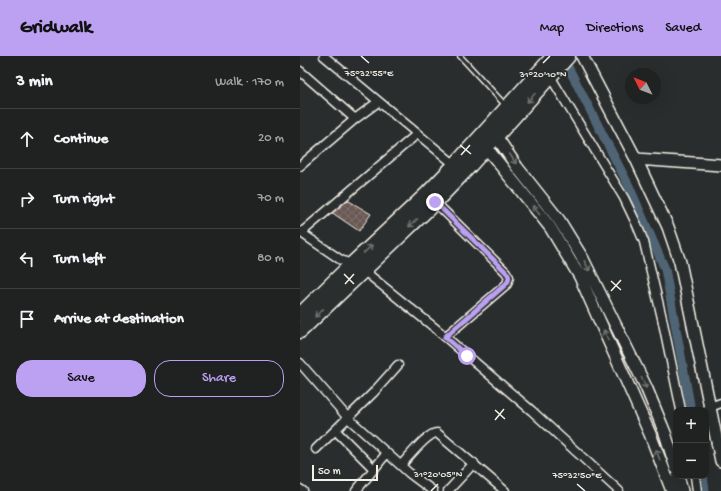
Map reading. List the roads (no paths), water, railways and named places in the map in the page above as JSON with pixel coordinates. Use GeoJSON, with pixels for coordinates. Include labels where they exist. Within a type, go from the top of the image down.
{"type":"FeatureCollection","features":[{"type":"Feature","properties":{"kind":"highway"},"geometry":{"type":"LineString","coordinates":[[493,132],[507,108],[551,64],[568,56]]}},
{"type":"Feature","properties":{"kind":"highway"},"geometry":{"type":"LineString","coordinates":[[300,315],[435,202],[551,64]]}},
{"type":"Feature","properties":{"kind":"highway"},"geometry":{"type":"LineString","coordinates":[[300,331],[357,268],[455,165],[483,144]]}},
{"type":"Feature","properties":{"kind":"street"},"geometry":{"type":"LineString","coordinates":[[324,56],[455,165]]}},
{"type":"Feature","properties":{"kind":"street"},"geometry":{"type":"LineString","coordinates":[[582,56],[636,159],[675,243],[721,461]]}},
{"type":"Feature","properties":{"kind":"street"},"geometry":{"type":"LineString","coordinates":[[551,64],[624,198],[644,242],[662,318],[680,407]]}},
{"type":"Feature","properties":{"kind":"street"},"geometry":{"type":"LineString","coordinates":[[300,71],[355,119]]}},
{"type":"Feature","properties":{"kind":"street"},"geometry":{"type":"LineString","coordinates":[[300,166],[355,119],[378,102]]}},
{"type":"Feature","properties":{"kind":"street"},"geometry":{"type":"LineString","coordinates":[[493,132],[517,167],[559,220],[587,266],[646,388],[665,433],[673,458]]}},
{"type":"Feature","properties":{"kind":"street"},"geometry":{"type":"LineString","coordinates":[[417,134],[300,232],[341,260],[357,268],[445,337],[532,411],[619,491]]}},
{"type":"Feature","properties":{"kind":"street"},"geometry":{"type":"LineString","coordinates":[[483,144],[550,227],[580,277],[650,434],[672,491]]}},
{"type":"Feature","properties":{"kind":"street"},"geometry":{"type":"LineString","coordinates":[[636,159],[721,164]]}},
{"type":"Feature","properties":{"kind":"street"},"geometry":{"type":"LineString","coordinates":[[435,202],[506,272],[509,277],[506,284],[445,337]]}},
{"type":"Feature","properties":{"kind":"street"},"geometry":{"type":"LineString","coordinates":[[550,227],[559,220]]}},
{"type":"Feature","properties":{"kind":"street"},"geometry":{"type":"LineString","coordinates":[[300,363],[348,418],[433,491]]}},
{"type":"Feature","properties":{"kind":"street"},"geometry":{"type":"LineString","coordinates":[[316,449],[373,393],[398,365]]}},
{"type":"Feature","properties":{"kind":"street"},"geometry":{"type":"LineString","coordinates":[[710,407],[721,402]]}},
{"type":"Feature","properties":{"kind":"street"},"geometry":{"type":"LineString","coordinates":[[335,430],[373,468]]}},
{"type":"Feature","properties":{"kind":"street"},"geometry":{"type":"LineString","coordinates":[[401,465],[426,438],[434,432],[440,434],[505,491]]}},
{"type":"Feature","properties":{"kind":"street"},"geometry":{"type":"LineString","coordinates":[[356,491],[373,468],[387,453]]}},
{"type":"Feature","properties":{"kind":"street"},"geometry":{"type":"LineString","coordinates":[[448,491],[474,463]]}},
{"type":"Feature","properties":{"kind":"street"},"geometry":{"type":"LineString","coordinates":[[679,479],[682,491]]}},
{"type":"Feature","properties":{"kind":"street"},"geometry":{"type":"LineString","coordinates":[[695,479],[697,491]]}},
{"type":"Feature","properties":{"kind":"lane"},"geometry":{"type":"LineString","coordinates":[[460,56],[507,108]]}},
{"type":"Feature","properties":{"kind":"waterway"},"geometry":{"type":"LineString","coordinates":[[563,57],[629,186],[665,269],[690,407]]}},
{"type":"Feature","properties":{"kind":"waterway"},"geometry":{"type":"LineString","coordinates":[[703,479],[705,491]]}}]}
